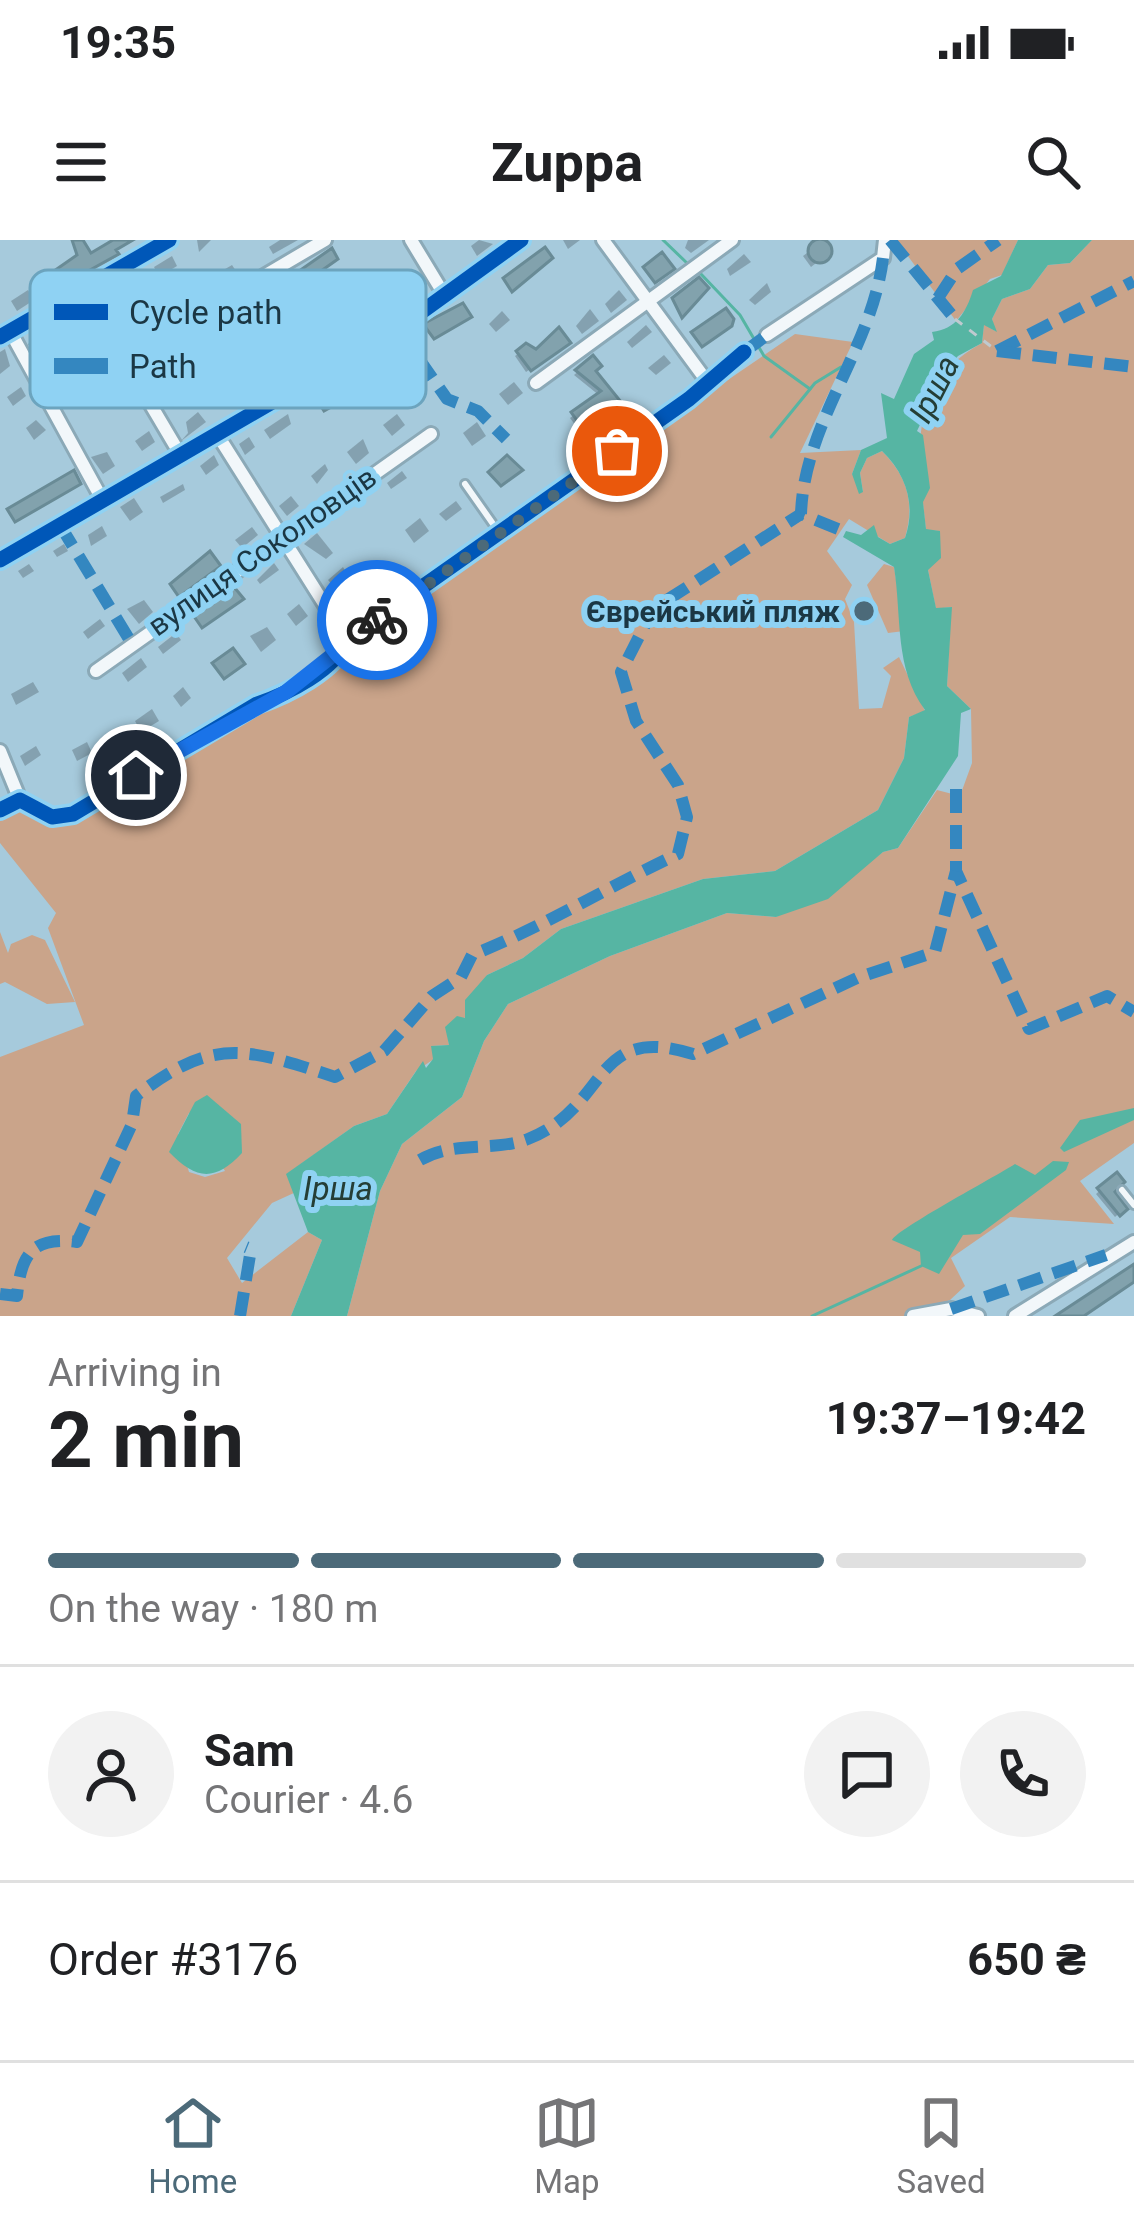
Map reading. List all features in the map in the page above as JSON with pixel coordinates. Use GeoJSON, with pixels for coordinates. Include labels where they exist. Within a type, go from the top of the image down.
{"type":"FeatureCollection","features":[{"type":"Feature","properties":{"kind":"street"},"geometry":{"type":"LineString","coordinates":[[117,270],[169,240]]}},
{"type":"Feature","properties":{"kind":"street"},"geometry":{"type":"LineString","coordinates":[[274,270],[325,240]]}},
{"type":"Feature","properties":{"kind":"street"},"geometry":{"type":"LineString","coordinates":[[411,240],[445,296]]}},
{"type":"Feature","properties":{"kind":"street"},"geometry":{"type":"LineString","coordinates":[[426,308],[521,240]]}},
{"type":"Feature","properties":{"kind":"street"},"geometry":{"type":"LineString","coordinates":[[603,240],[706,380]]}},
{"type":"Feature","properties":{"kind":"street"},"geometry":{"type":"LineString","coordinates":[[536,383],[732,240]]}},
{"type":"Feature","properties":{"kind":"street"},"geometry":{"type":"LineString","coordinates":[[767,335],[884,257],[885,240]]}},
{"type":"Feature","properties":{"kind":"street"},"geometry":{"type":"LineString","coordinates":[[5,334],[30,376]]}},
{"type":"Feature","properties":{"kind":"street"},"geometry":{"type":"LineString","coordinates":[[0,751],[20,800],[52,818],[80,810],[257,704],[286,692],[338,656],[347,640],[689,400],[706,380],[744,352]]}},
{"type":"Feature","properties":{"kind":"street"},"geometry":{"type":"LineString","coordinates":[[49,408],[103,500]]}},
{"type":"Feature","properties":{"kind":"street"},"geometry":{"type":"LineString","coordinates":[[154,408],[180,454]]}},
{"type":"Feature","properties":{"kind":"street"},"geometry":{"type":"LineString","coordinates":[[0,560],[260,408]]}},
{"type":"Feature","properties":{"kind":"street"},"geometry":{"type":"LineString","coordinates":[[217,434],[347,640]]}},
{"type":"Feature","properties":{"kind":"street","name":"вулиця Соколовців"},"geometry":{"type":"LineString","coordinates":[[96,670],[431,434]]}},
{"type":"Feature","properties":{"kind":"street"},"geometry":{"type":"LineString","coordinates":[[0,810],[20,800]]}},
{"type":"Feature","properties":{"kind":"street"},"geometry":{"type":"LineString","coordinates":[[1015,1316],[1134,1242]]}},
{"type":"Feature","properties":{"kind":"street"},"geometry":{"type":"LineString","coordinates":[[913,1316],[943,1309],[978,1316]]}},
{"type":"Feature","properties":{"kind":"lane"},"geometry":{"type":"LineString","coordinates":[[465,484],[500,534]]}},
{"type":"Feature","properties":{"kind":"lane"},"geometry":{"type":"LineString","coordinates":[[1122,1190],[1134,1205]]}},
{"type":"Feature","properties":{"kind":"path"},"geometry":{"type":"LineString","coordinates":[[955,319],[997,351]]}},
{"type":"Feature","properties":{"kind":"shaded area"},"geometry":{"type":"Polygon","coordinates":[[[896,240],[1018,240],[1002,275],[990,279],[956,321],[896,240]]]}},
{"type":"Feature","properties":{"kind":"shaded area"},"geometry":{"type":"Polygon","coordinates":[[[1092,240],[1134,240],[1134,1143],[1080,1181],[1114,1224],[1010,1217],[951,1258],[965,1286],[950,1300],[905,1316],[347,1316],[380,1191],[402,1144],[462,1097],[484,1041],[508,1004],[610,956],[727,913],[776,917],[853,875],[883,852],[898,848],[937,790],[960,796],[972,763],[971,709],[947,686],[951,607],[936,609],[928,570],[939,531],[926,530],[922,424],[940,379],[982,343],[984,324],[995,331],[992,319],[1002,299],[1030,289],[1048,265],[1070,263],[1092,240]]]}},
{"type":"Feature","properties":{"kind":"shaded area"},"geometry":{"type":"Polygon","coordinates":[[[795,334],[853,342],[800,453],[861,450],[852,474],[863,492],[860,473],[867,458],[882,451],[907,492],[905,538],[890,544],[849,519],[827,551],[852,585],[845,599],[854,622],[859,709],[882,708],[891,676],[883,668],[899,657],[925,711],[909,717],[904,758],[878,810],[775,871],[703,879],[561,929],[523,958],[487,975],[464,1019],[446,1026],[449,1045],[432,1046],[434,1059],[416,1071],[387,1114],[354,1126],[287,1174],[296,1192],[272,1203],[227,1258],[242,1283],[308,1232],[322,1240],[291,1316],[0,1316],[0,1057],[84,1025],[48,928],[56,913],[0,843],[0,818],[18,809],[58,823],[94,805],[334,665],[348,653],[356,634],[795,334]],[[189,1113],[178,1134],[189,1172],[205,1177],[225,1171],[189,1113]]]}},
{"type":"Feature","properties":{"kind":"shaded area"},"geometry":{"type":"Polygon","coordinates":[[[884,564],[894,567],[904,631],[888,633],[867,585],[884,564]]]}},
{"type":"Feature","properties":{"kind":"shaded area"},"geometry":{"type":"Polygon","coordinates":[[[0,932],[8,953],[11,944],[32,935],[45,940],[75,1002],[47,1004],[5,982],[0,984],[0,932]]]}},
{"type":"Feature","properties":{"kind":"water","name":"Ірша"},"geometry":{"type":"Polygon","coordinates":[[[1018,240],[1092,240],[1070,263],[1048,265],[1030,289],[1002,299],[992,319],[997,332],[984,325],[982,343],[958,356],[946,370],[917,431],[923,435],[930,488],[923,502],[926,529],[940,531],[941,558],[928,570],[936,608],[952,607],[947,686],[971,709],[961,713],[958,756],[898,848],[883,852],[828,899],[776,917],[727,913],[610,956],[508,1004],[484,1041],[462,1097],[402,1144],[380,1191],[347,1316],[291,1316],[322,1240],[308,1232],[286,1174],[354,1126],[387,1114],[423,1061],[426,1068],[433,1059],[431,1046],[449,1045],[445,1027],[457,1016],[465,1018],[465,1000],[487,975],[523,958],[561,929],[703,879],[775,871],[878,810],[904,758],[909,717],[925,710],[904,660],[894,567],[843,537],[846,531],[861,535],[874,525],[878,537],[890,544],[905,538],[909,503],[903,481],[882,451],[867,458],[859,494],[852,474],[861,450],[887,438],[881,393],[894,399],[914,354],[934,340],[932,332],[959,318],[973,290],[1001,276],[1018,240]]]}},
{"type":"Feature","properties":{"kind":"water"},"geometry":{"type":"Polygon","coordinates":[[[207,1095],[241,1124],[242,1153],[223,1169],[206,1174],[188,1168],[169,1152],[195,1102],[207,1095]]]}},
{"type":"Feature","properties":{"kind":"water"},"geometry":{"type":"Polygon","coordinates":[[[1134,1108],[1134,1120],[1064,1152],[1060,1148],[1080,1120],[1134,1108]]]}},
{"type":"Feature","properties":{"kind":"water"},"geometry":{"type":"Polygon","coordinates":[[[1053,1161],[1069,1162],[1066,1170],[980,1234],[963,1235],[939,1274],[921,1266],[920,1252],[892,1240],[1015,1164],[1035,1175],[1053,1161]]]}},
{"type":"Feature","properties":{"kind":"building"},"geometry":{"type":"Polygon","coordinates":[[[820,239],[832,251],[820,263],[808,251],[820,239]]]}},
{"type":"Feature","properties":{"kind":"building"},"geometry":{"type":"Polygon","coordinates":[[[72,240],[83,240],[91,253],[113,240],[133,240],[90,270],[55,270],[77,255],[72,240]]]}},
{"type":"Feature","properties":{"kind":"building"},"geometry":{"type":"Polygon","coordinates":[[[545,247],[553,258],[512,292],[503,278],[545,247]]]}},
{"type":"Feature","properties":{"kind":"building"},"geometry":{"type":"Polygon","coordinates":[[[332,248],[338,259],[322,270],[301,270],[332,248]]]}},
{"type":"Feature","properties":{"kind":"building"},"geometry":{"type":"Polygon","coordinates":[[[662,252],[675,269],[655,283],[643,267],[662,252]]]}},
{"type":"Feature","properties":{"kind":"building"},"geometry":{"type":"Polygon","coordinates":[[[699,277],[709,288],[682,318],[672,298],[699,277]]]}},
{"type":"Feature","properties":{"kind":"building"},"geometry":{"type":"Polygon","coordinates":[[[463,303],[472,317],[434,339],[426,322],[463,303]]]}},
{"type":"Feature","properties":{"kind":"building"},"geometry":{"type":"Polygon","coordinates":[[[726,308],[734,319],[732,326],[702,347],[691,332],[726,308]]]}},
{"type":"Feature","properties":{"kind":"building"},"geometry":{"type":"Polygon","coordinates":[[[559,327],[571,343],[531,371],[516,351],[526,343],[536,349],[559,327]]]}},
{"type":"Feature","properties":{"kind":"building"},"geometry":{"type":"Polygon","coordinates":[[[593,355],[602,366],[596,371],[621,402],[583,429],[571,412],[601,391],[575,370],[593,355]]]}},
{"type":"Feature","properties":{"kind":"building"},"geometry":{"type":"Polygon","coordinates":[[[507,455],[523,470],[501,486],[488,472],[507,455]]]}},
{"type":"Feature","properties":{"kind":"building"},"geometry":{"type":"Polygon","coordinates":[[[74,470],[81,484],[15,522],[7,509],[74,470]]]}},
{"type":"Feature","properties":{"kind":"building"},"geometry":{"type":"Polygon","coordinates":[[[210,551],[221,566],[179,597],[170,584],[210,551]]]}},
{"type":"Feature","properties":{"kind":"building"},"geometry":{"type":"Polygon","coordinates":[[[234,587],[244,599],[202,628],[193,615],[234,587]]]}},
{"type":"Feature","properties":{"kind":"building"},"geometry":{"type":"Polygon","coordinates":[[[233,648],[245,664],[224,679],[212,663],[233,648]]]}},
{"type":"Feature","properties":{"kind":"building"},"geometry":{"type":"Polygon","coordinates":[[[1117,1172],[1125,1182],[1115,1192],[1128,1209],[1120,1216],[1097,1188],[1117,1172]]]}},
{"type":"Feature","properties":{"kind":"building"},"geometry":{"type":"Polygon","coordinates":[[[1134,1264],[1134,1282],[1084,1316],[1055,1316],[1134,1264]]]}},
{"type":"Feature","properties":{"kind":"waterway"},"geometry":{"type":"LineString","coordinates":[[663,240],[688,264]]}},
{"type":"Feature","properties":{"kind":"waterway"},"geometry":{"type":"LineString","coordinates":[[700,273],[740,315],[764,356],[810,389]]}},
{"type":"Feature","properties":{"kind":"waterway"},"geometry":{"type":"LineString","coordinates":[[771,437],[815,383],[841,367]]}},
{"type":"Feature","properties":{"kind":"waterway"},"geometry":{"type":"LineString","coordinates":[[812,1316],[921,1266]]}},
{"type":"Feature","properties":{"kind":"marked path"},"geometry":{"type":"LineString","coordinates":[[890,240],[955,319]]}},
{"type":"Feature","properties":{"kind":"marked path"},"geometry":{"type":"LineString","coordinates":[[938,298],[957,269],[998,240]]}},
{"type":"Feature","properties":{"kind":"marked path"},"geometry":{"type":"LineString","coordinates":[[838,529],[801,514],[805,480],[825,417],[866,323],[883,258]]}},
{"type":"Feature","properties":{"kind":"marked path"},"geometry":{"type":"LineString","coordinates":[[997,351],[1134,281]]}},
{"type":"Feature","properties":{"kind":"marked path"},"geometry":{"type":"LineString","coordinates":[[744,352],[767,335]]}},
{"type":"Feature","properties":{"kind":"marked path"},"geometry":{"type":"LineString","coordinates":[[997,351],[1134,367]]}},
{"type":"Feature","properties":{"kind":"marked path"},"geometry":{"type":"LineString","coordinates":[[426,369],[447,399],[478,411],[506,439]]}},
{"type":"Feature","properties":{"kind":"marked path"},"geometry":{"type":"LineString","coordinates":[[0,1294],[17,1296],[26,1259],[40,1245],[77,1242],[132,1124],[136,1096],[163,1077],[187,1064],[231,1053],[278,1059],[335,1077],[384,1051],[432,996],[461,977],[472,955],[678,854],[687,817],[678,785],[636,721],[621,672],[653,609],[801,514]]}},
{"type":"Feature","properties":{"kind":"marked path"},"geometry":{"type":"LineString","coordinates":[[60,525],[132,644]]}},
{"type":"Feature","properties":{"kind":"marked path"},"geometry":{"type":"LineString","coordinates":[[956,789],[956,871],[1029,1029],[1107,996],[1134,1012]]}},
{"type":"Feature","properties":{"kind":"marked path"},"geometry":{"type":"LineString","coordinates":[[420,1160],[447,1150],[528,1139],[554,1125],[618,1058],[636,1049],[660,1047],[693,1054],[857,978],[935,952],[956,871]]}},
{"type":"Feature","properties":{"kind":"marked path"},"geometry":{"type":"LineString","coordinates":[[240,1316],[251,1249],[246,1247]]}},
{"type":"Feature","properties":{"kind":"marked path"},"geometry":{"type":"LineString","coordinates":[[951,1309],[1106,1255]]}},
{"type":"Feature","properties":{"kind":"cycle path"},"geometry":{"type":"LineString","coordinates":[[117,270],[169,240]]}},
{"type":"Feature","properties":{"kind":"cycle path"},"geometry":{"type":"LineString","coordinates":[[426,309],[521,240]]}},
{"type":"Feature","properties":{"kind":"cycle path"},"geometry":{"type":"LineString","coordinates":[[0,337],[30,320]]}},
{"type":"Feature","properties":{"kind":"cycle path"},"geometry":{"type":"LineString","coordinates":[[0,810],[20,800],[52,817],[73,814],[257,704],[309,679],[332,661],[347,640],[689,399],[744,352]]}},
{"type":"Feature","properties":{"kind":"cycle path"},"geometry":{"type":"LineString","coordinates":[[0,560],[262,408]]}},
{"type":"Feature","properties":{"kind":"way so far"},"geometry":{"type":"LineString","coordinates":[[377,620],[617,451]]}},
{"type":"Feature","properties":{"kind":"place","name":"Єврейський пляж"},"geometry":{"type":"Point","coordinates":[864,611]}},
{"type":"Feature","properties":{"kind":"route"},"geometry":{"type":"LineString","coordinates":[[136,775],[286,692],[338,656],[347,640],[377,620]]}}]}
